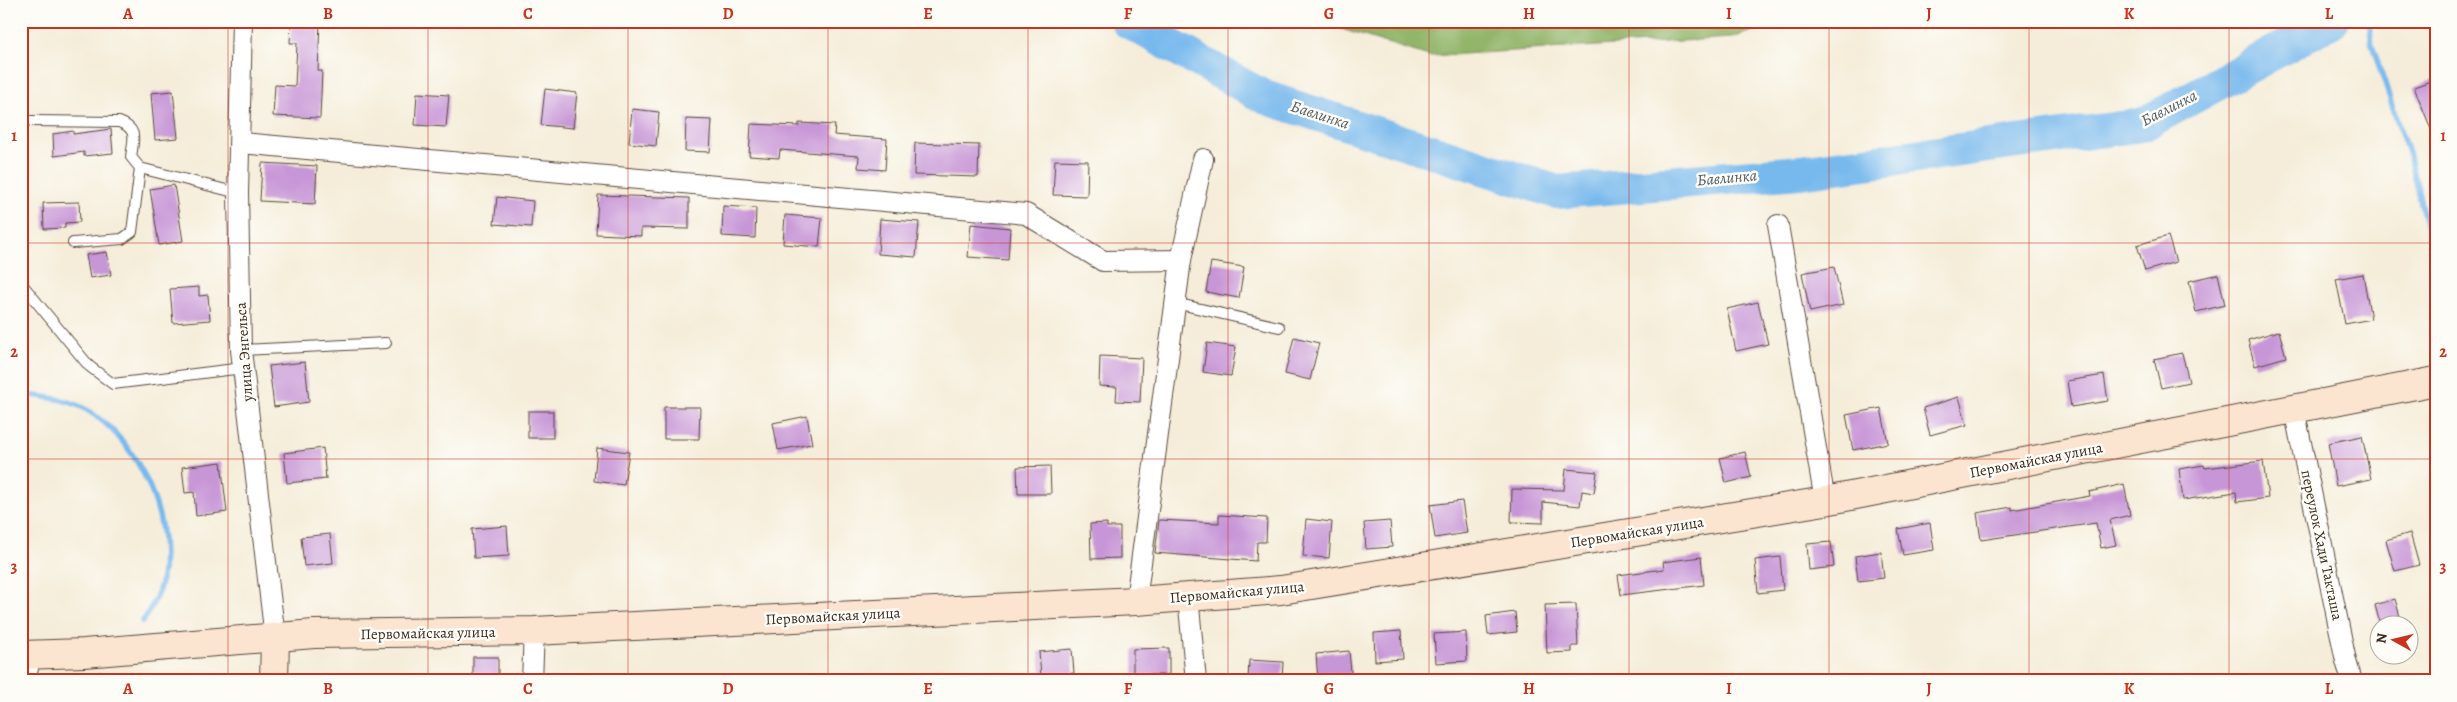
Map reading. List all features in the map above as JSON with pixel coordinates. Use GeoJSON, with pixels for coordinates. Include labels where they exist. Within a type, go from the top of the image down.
{"type":"FeatureCollection","features":[{"type":"Feature","properties":{"kind":"street","name":"улица Энгельса"},"geometry":{"type":"LineString","coordinates":[[242,21],[241,143],[238,193],[242,359],[275,638],[274,681]]}},
{"type":"Feature","properties":{"kind":"street"},"geometry":{"type":"LineString","coordinates":[[241,143],[1026,214],[1103,261],[1181,260]]}},
{"type":"Feature","properties":{"kind":"street"},"geometry":{"type":"LineString","coordinates":[[1136,601],[1181,260],[1203,159]]}},
{"type":"Feature","properties":{"kind":"street"},"geometry":{"type":"LineString","coordinates":[[1778,225],[1825,501]]}},
{"type":"Feature","properties":{"kind":"street","name":"Первомайская улица"},"geometry":{"type":"LineString","coordinates":[[29,655],[93,652],[314,634],[534,632],[1136,601],[1281,590],[1825,501],[2436,381]]}},
{"type":"Feature","properties":{"kind":"street","name":"переулок Хади Такташа"},"geometry":{"type":"LineString","coordinates":[[2294,409],[2346,661],[2352,681]]}},
{"type":"Feature","properties":{"kind":"street"},"geometry":{"type":"LineString","coordinates":[[1188,596],[1196,681]]}},
{"type":"Feature","properties":{"kind":"street"},"geometry":{"type":"LineString","coordinates":[[532,681],[534,632]]}},
{"type":"Feature","properties":{"kind":"lane"},"geometry":{"type":"LineString","coordinates":[[31,121],[119,122],[130,126],[134,132],[131,157],[140,168],[238,193]]}},
{"type":"Feature","properties":{"kind":"lane"},"geometry":{"type":"LineString","coordinates":[[73,243],[122,240],[132,232],[135,224],[140,168]]}},
{"type":"Feature","properties":{"kind":"lane"},"geometry":{"type":"LineString","coordinates":[[21,283],[89,366],[113,384],[242,359],[386,343]]}},
{"type":"Feature","properties":{"kind":"lane"},"geometry":{"type":"LineString","coordinates":[[1176,303],[1279,326]]}},
{"type":"Feature","properties":{"kind":"lane"},"geometry":{"type":"LineString","coordinates":[[29,655],[30,681]]}},
{"type":"Feature","properties":{"kind":"green space"},"geometry":{"type":"Polygon","coordinates":[[[1315,21],[1784,21],[1732,38],[1429,56],[1315,21]]]}},
{"type":"Feature","properties":{"kind":"building"},"geometry":{"type":"Polygon","coordinates":[[[291,21],[320,21],[318,71],[322,71],[320,118],[273,116],[275,85],[295,86],[297,43],[290,43],[291,21]]]}},
{"type":"Feature","properties":{"kind":"building"},"geometry":{"type":"Polygon","coordinates":[[[2436,79],[2436,139],[2435,139],[2414,87],[2436,79]]]}},
{"type":"Feature","properties":{"kind":"building"},"geometry":{"type":"Polygon","coordinates":[[[545,89],[577,93],[573,128],[541,125],[545,89]]]}},
{"type":"Feature","properties":{"kind":"building"},"geometry":{"type":"Polygon","coordinates":[[[173,91],[178,138],[155,140],[151,93],[173,91]]]}},
{"type":"Feature","properties":{"kind":"building"},"geometry":{"type":"Polygon","coordinates":[[[417,93],[449,95],[446,127],[415,125],[417,93]]]}},
{"type":"Feature","properties":{"kind":"building"},"geometry":{"type":"Polygon","coordinates":[[[632,109],[659,112],[656,146],[629,143],[632,109]]]}},
{"type":"Feature","properties":{"kind":"building"},"geometry":{"type":"Polygon","coordinates":[[[686,119],[712,120],[710,152],[685,151],[686,119]]]}},
{"type":"Feature","properties":{"kind":"building"},"geometry":{"type":"Polygon","coordinates":[[[799,123],[835,125],[834,135],[887,139],[885,170],[858,168],[859,156],[780,150],[779,158],[749,156],[751,124],[799,126],[799,123]]]}},
{"type":"Feature","properties":{"kind":"building"},"geometry":{"type":"Polygon","coordinates":[[[111,129],[113,153],[84,156],[84,152],[54,156],[53,134],[73,131],[73,134],[111,129]]]}},
{"type":"Feature","properties":{"kind":"building"},"geometry":{"type":"Polygon","coordinates":[[[915,143],[979,145],[978,177],[914,175],[915,143]]]}},
{"type":"Feature","properties":{"kind":"building"},"geometry":{"type":"Polygon","coordinates":[[[1055,160],[1088,161],[1087,196],[1053,195],[1055,160]]]}},
{"type":"Feature","properties":{"kind":"building"},"geometry":{"type":"Polygon","coordinates":[[[262,163],[317,166],[315,204],[260,201],[262,163]]]}},
{"type":"Feature","properties":{"kind":"building"},"geometry":{"type":"Polygon","coordinates":[[[174,185],[183,241],[159,245],[150,189],[174,185]]]}},
{"type":"Feature","properties":{"kind":"building"},"geometry":{"type":"Polygon","coordinates":[[[598,195],[689,198],[689,229],[641,228],[641,236],[596,234],[598,195]]]}},
{"type":"Feature","properties":{"kind":"building"},"geometry":{"type":"Polygon","coordinates":[[[497,197],[533,201],[531,227],[494,224],[497,197]]]}},
{"type":"Feature","properties":{"kind":"building"},"geometry":{"type":"Polygon","coordinates":[[[79,202],[80,222],[65,223],[65,228],[44,229],[43,203],[79,202]]]}},
{"type":"Feature","properties":{"kind":"building"},"geometry":{"type":"Polygon","coordinates":[[[723,206],[756,208],[755,238],[722,236],[723,206]]]}},
{"type":"Feature","properties":{"kind":"building"},"geometry":{"type":"Polygon","coordinates":[[[785,215],[822,218],[819,247],[783,244],[785,215]]]}},
{"type":"Feature","properties":{"kind":"building"},"geometry":{"type":"Polygon","coordinates":[[[880,219],[919,222],[916,257],[878,254],[880,219]]]}},
{"type":"Feature","properties":{"kind":"building"},"geometry":{"type":"Polygon","coordinates":[[[971,224],[1010,228],[1008,260],[968,257],[971,224]]]}},
{"type":"Feature","properties":{"kind":"building"},"geometry":{"type":"Polygon","coordinates":[[[2168,236],[2176,262],[2145,271],[2137,245],[2168,236]]]}},
{"type":"Feature","properties":{"kind":"building"},"geometry":{"type":"Polygon","coordinates":[[[107,252],[111,275],[90,278],[86,255],[107,252]]]}},
{"type":"Feature","properties":{"kind":"building"},"geometry":{"type":"Polygon","coordinates":[[[1211,262],[1244,267],[1239,298],[1206,292],[1211,262]]]}},
{"type":"Feature","properties":{"kind":"building"},"geometry":{"type":"Polygon","coordinates":[[[1834,267],[1843,305],[1810,312],[1802,273],[1834,267]]]}},
{"type":"Feature","properties":{"kind":"building"},"geometry":{"type":"Polygon","coordinates":[[[2218,274],[2225,305],[2196,312],[2189,281],[2218,274]]]}},
{"type":"Feature","properties":{"kind":"building"},"geometry":{"type":"Polygon","coordinates":[[[2363,274],[2371,319],[2345,324],[2336,279],[2363,274]]]}},
{"type":"Feature","properties":{"kind":"building"},"geometry":{"type":"Polygon","coordinates":[[[199,287],[199,296],[208,295],[210,320],[173,323],[170,289],[199,287]]]}},
{"type":"Feature","properties":{"kind":"building"},"geometry":{"type":"Polygon","coordinates":[[[1758,302],[1768,344],[1736,351],[1727,309],[1758,302]]]}},
{"type":"Feature","properties":{"kind":"building"},"geometry":{"type":"Polygon","coordinates":[[[2279,331],[2286,357],[2255,366],[2248,340],[2279,331]]]}},
{"type":"Feature","properties":{"kind":"building"},"geometry":{"type":"Polygon","coordinates":[[[1294,337],[1319,343],[1310,380],[1285,374],[1294,337]]]}},
{"type":"Feature","properties":{"kind":"building"},"geometry":{"type":"Polygon","coordinates":[[[1207,343],[1236,347],[1231,376],[1203,372],[1207,343]]]}},
{"type":"Feature","properties":{"kind":"building"},"geometry":{"type":"Polygon","coordinates":[[[2182,353],[2189,382],[2161,388],[2154,359],[2182,353]]]}},
{"type":"Feature","properties":{"kind":"building"},"geometry":{"type":"Polygon","coordinates":[[[1100,356],[1142,358],[1140,402],[1116,401],[1117,387],[1099,386],[1100,356]]]}},
{"type":"Feature","properties":{"kind":"building"},"geometry":{"type":"Polygon","coordinates":[[[305,362],[309,402],[274,407],[269,366],[305,362]]]}},
{"type":"Feature","properties":{"kind":"building"},"geometry":{"type":"Polygon","coordinates":[[[2104,375],[2108,401],[2071,407],[2067,381],[2104,375]]]}},
{"type":"Feature","properties":{"kind":"building"},"geometry":{"type":"Polygon","coordinates":[[[1959,397],[1967,425],[1930,435],[1923,408],[1959,397]]]}},
{"type":"Feature","properties":{"kind":"building"},"geometry":{"type":"Polygon","coordinates":[[[664,407],[700,407],[699,439],[664,439],[664,407]]]}},
{"type":"Feature","properties":{"kind":"building"},"geometry":{"type":"Polygon","coordinates":[[[1881,408],[1888,443],[1853,450],[1846,415],[1881,408]]]}},
{"type":"Feature","properties":{"kind":"building"},"geometry":{"type":"Polygon","coordinates":[[[528,411],[553,411],[553,438],[528,438],[528,411]]]}},
{"type":"Feature","properties":{"kind":"building"},"geometry":{"type":"Polygon","coordinates":[[[807,416],[812,444],[778,450],[773,423],[807,416]]]}},
{"type":"Feature","properties":{"kind":"building"},"geometry":{"type":"Polygon","coordinates":[[[2362,436],[2371,479],[2336,486],[2328,443],[2362,436]]]}},
{"type":"Feature","properties":{"kind":"building"},"geometry":{"type":"Polygon","coordinates":[[[323,448],[326,479],[287,483],[284,453],[323,448]]]}},
{"type":"Feature","properties":{"kind":"building"},"geometry":{"type":"Polygon","coordinates":[[[597,448],[629,452],[624,485],[594,481],[597,448]]]}},
{"type":"Feature","properties":{"kind":"building"},"geometry":{"type":"Polygon","coordinates":[[[1745,452],[1751,477],[1726,483],[1720,458],[1745,452]]]}},
{"type":"Feature","properties":{"kind":"building"},"geometry":{"type":"Polygon","coordinates":[[[2263,461],[2268,498],[2237,502],[2236,492],[2183,500],[2179,469],[2204,465],[2205,468],[2263,461]]]}},
{"type":"Feature","properties":{"kind":"building"},"geometry":{"type":"Polygon","coordinates":[[[221,462],[227,512],[196,516],[194,492],[185,493],[182,467],[221,462]]]}},
{"type":"Feature","properties":{"kind":"building"},"geometry":{"type":"Polygon","coordinates":[[[1050,466],[1051,494],[1018,494],[1017,467],[1050,466]]]}},
{"type":"Feature","properties":{"kind":"building"},"geometry":{"type":"Polygon","coordinates":[[[1566,469],[1597,472],[1594,493],[1582,491],[1580,506],[1543,502],[1543,523],[1511,522],[1512,489],[1564,490],[1566,469]]]}},
{"type":"Feature","properties":{"kind":"building"},"geometry":{"type":"Polygon","coordinates":[[[2124,484],[2130,515],[2110,520],[2116,545],[2101,548],[2096,523],[1981,540],[1977,513],[2012,507],[2012,510],[2090,496],[2089,492],[2124,484]]]}},
{"type":"Feature","properties":{"kind":"building"},"geometry":{"type":"Polygon","coordinates":[[[1462,501],[1467,533],[1435,538],[1430,505],[1462,501]]]}},
{"type":"Feature","properties":{"kind":"building"},"geometry":{"type":"Polygon","coordinates":[[[1219,515],[1267,518],[1266,542],[1257,542],[1256,561],[1155,553],[1159,520],[1219,523],[1219,515]]]}},
{"type":"Feature","properties":{"kind":"building"},"geometry":{"type":"Polygon","coordinates":[[[1306,519],[1332,522],[1329,558],[1303,556],[1306,519]]]}},
{"type":"Feature","properties":{"kind":"building"},"geometry":{"type":"Polygon","coordinates":[[[1390,521],[1392,547],[1366,549],[1364,523],[1390,521]]]}},
{"type":"Feature","properties":{"kind":"building"},"geometry":{"type":"Polygon","coordinates":[[[1107,523],[1107,527],[1120,527],[1120,558],[1091,559],[1090,524],[1107,523]]]}},
{"type":"Feature","properties":{"kind":"building"},"geometry":{"type":"Polygon","coordinates":[[[1930,523],[1934,550],[1903,555],[1898,529],[1930,523]]]}},
{"type":"Feature","properties":{"kind":"building"},"geometry":{"type":"Polygon","coordinates":[[[507,526],[509,556],[474,558],[472,529],[507,526]]]}},
{"type":"Feature","properties":{"kind":"building"},"geometry":{"type":"Polygon","coordinates":[[[2410,533],[2419,565],[2395,571],[2386,540],[2410,533]]]}},
{"type":"Feature","properties":{"kind":"building"},"geometry":{"type":"Polygon","coordinates":[[[330,534],[333,563],[304,566],[301,537],[330,534]]]}},
{"type":"Feature","properties":{"kind":"building"},"geometry":{"type":"Polygon","coordinates":[[[1831,542],[1834,567],[1809,570],[1807,544],[1831,542]]]}},
{"type":"Feature","properties":{"kind":"building"},"geometry":{"type":"Polygon","coordinates":[[[1881,552],[1884,578],[1858,581],[1855,556],[1881,552]]]}},
{"type":"Feature","properties":{"kind":"building"},"geometry":{"type":"Polygon","coordinates":[[[1701,557],[1704,585],[1621,595],[1618,575],[1664,569],[1663,562],[1701,557]]]}},
{"type":"Feature","properties":{"kind":"building"},"geometry":{"type":"Polygon","coordinates":[[[1780,557],[1783,590],[1758,593],[1755,560],[1780,557]]]}},
{"type":"Feature","properties":{"kind":"building"},"geometry":{"type":"Polygon","coordinates":[[[2395,599],[2399,614],[2377,614],[2375,605],[2395,599]]]}},
{"type":"Feature","properties":{"kind":"building"},"geometry":{"type":"Polygon","coordinates":[[[1576,604],[1578,646],[1572,646],[1572,652],[1547,653],[1545,605],[1576,604]]]}},
{"type":"Feature","properties":{"kind":"building"},"geometry":{"type":"Polygon","coordinates":[[[1515,612],[1517,632],[1488,635],[1486,616],[1515,612]]]}},
{"type":"Feature","properties":{"kind":"building"},"geometry":{"type":"Polygon","coordinates":[[[1401,631],[1403,659],[1375,661],[1374,633],[1401,631]]]}},
{"type":"Feature","properties":{"kind":"building"},"geometry":{"type":"Polygon","coordinates":[[[1466,632],[1467,661],[1436,663],[1434,634],[1466,632]]]}},
{"type":"Feature","properties":{"kind":"building"},"geometry":{"type":"Polygon","coordinates":[[[1169,648],[1169,675],[1133,675],[1133,649],[1169,648]]]}},
{"type":"Feature","properties":{"kind":"building"},"geometry":{"type":"Polygon","coordinates":[[[1072,649],[1074,673],[1041,676],[1039,652],[1072,649]]]}},
{"type":"Feature","properties":{"kind":"building"},"geometry":{"type":"Polygon","coordinates":[[[1349,651],[1352,681],[1318,681],[1316,654],[1349,651]]]}},
{"type":"Feature","properties":{"kind":"building"},"geometry":{"type":"Polygon","coordinates":[[[473,657],[498,657],[498,681],[473,681],[473,657]]]}},
{"type":"Feature","properties":{"kind":"building"},"geometry":{"type":"Polygon","coordinates":[[[1249,660],[1283,662],[1282,681],[1248,681],[1249,660]]]}},
{"type":"Feature","properties":{"kind":"waterway","name":"Бавлинка"},"geometry":{"type":"LineString","coordinates":[[1127,21],[1264,97],[1557,192],[1800,172],[2142,125],[2332,21]]}},
{"type":"Feature","properties":{"kind":"waterway"},"geometry":{"type":"LineString","coordinates":[[2369,21],[2372,45],[2413,168],[2436,269]]}},
{"type":"Feature","properties":{"kind":"waterway"},"geometry":{"type":"LineString","coordinates":[[21,394],[63,400],[87,410],[106,424],[123,442],[138,463],[158,510],[163,534],[164,559],[160,588],[154,603],[143,621]]}},
{"type":"Feature","properties":{"kind":"waterway"},"geometry":{"type":"LineString","coordinates":[[96,681],[99,676]]}}]}
